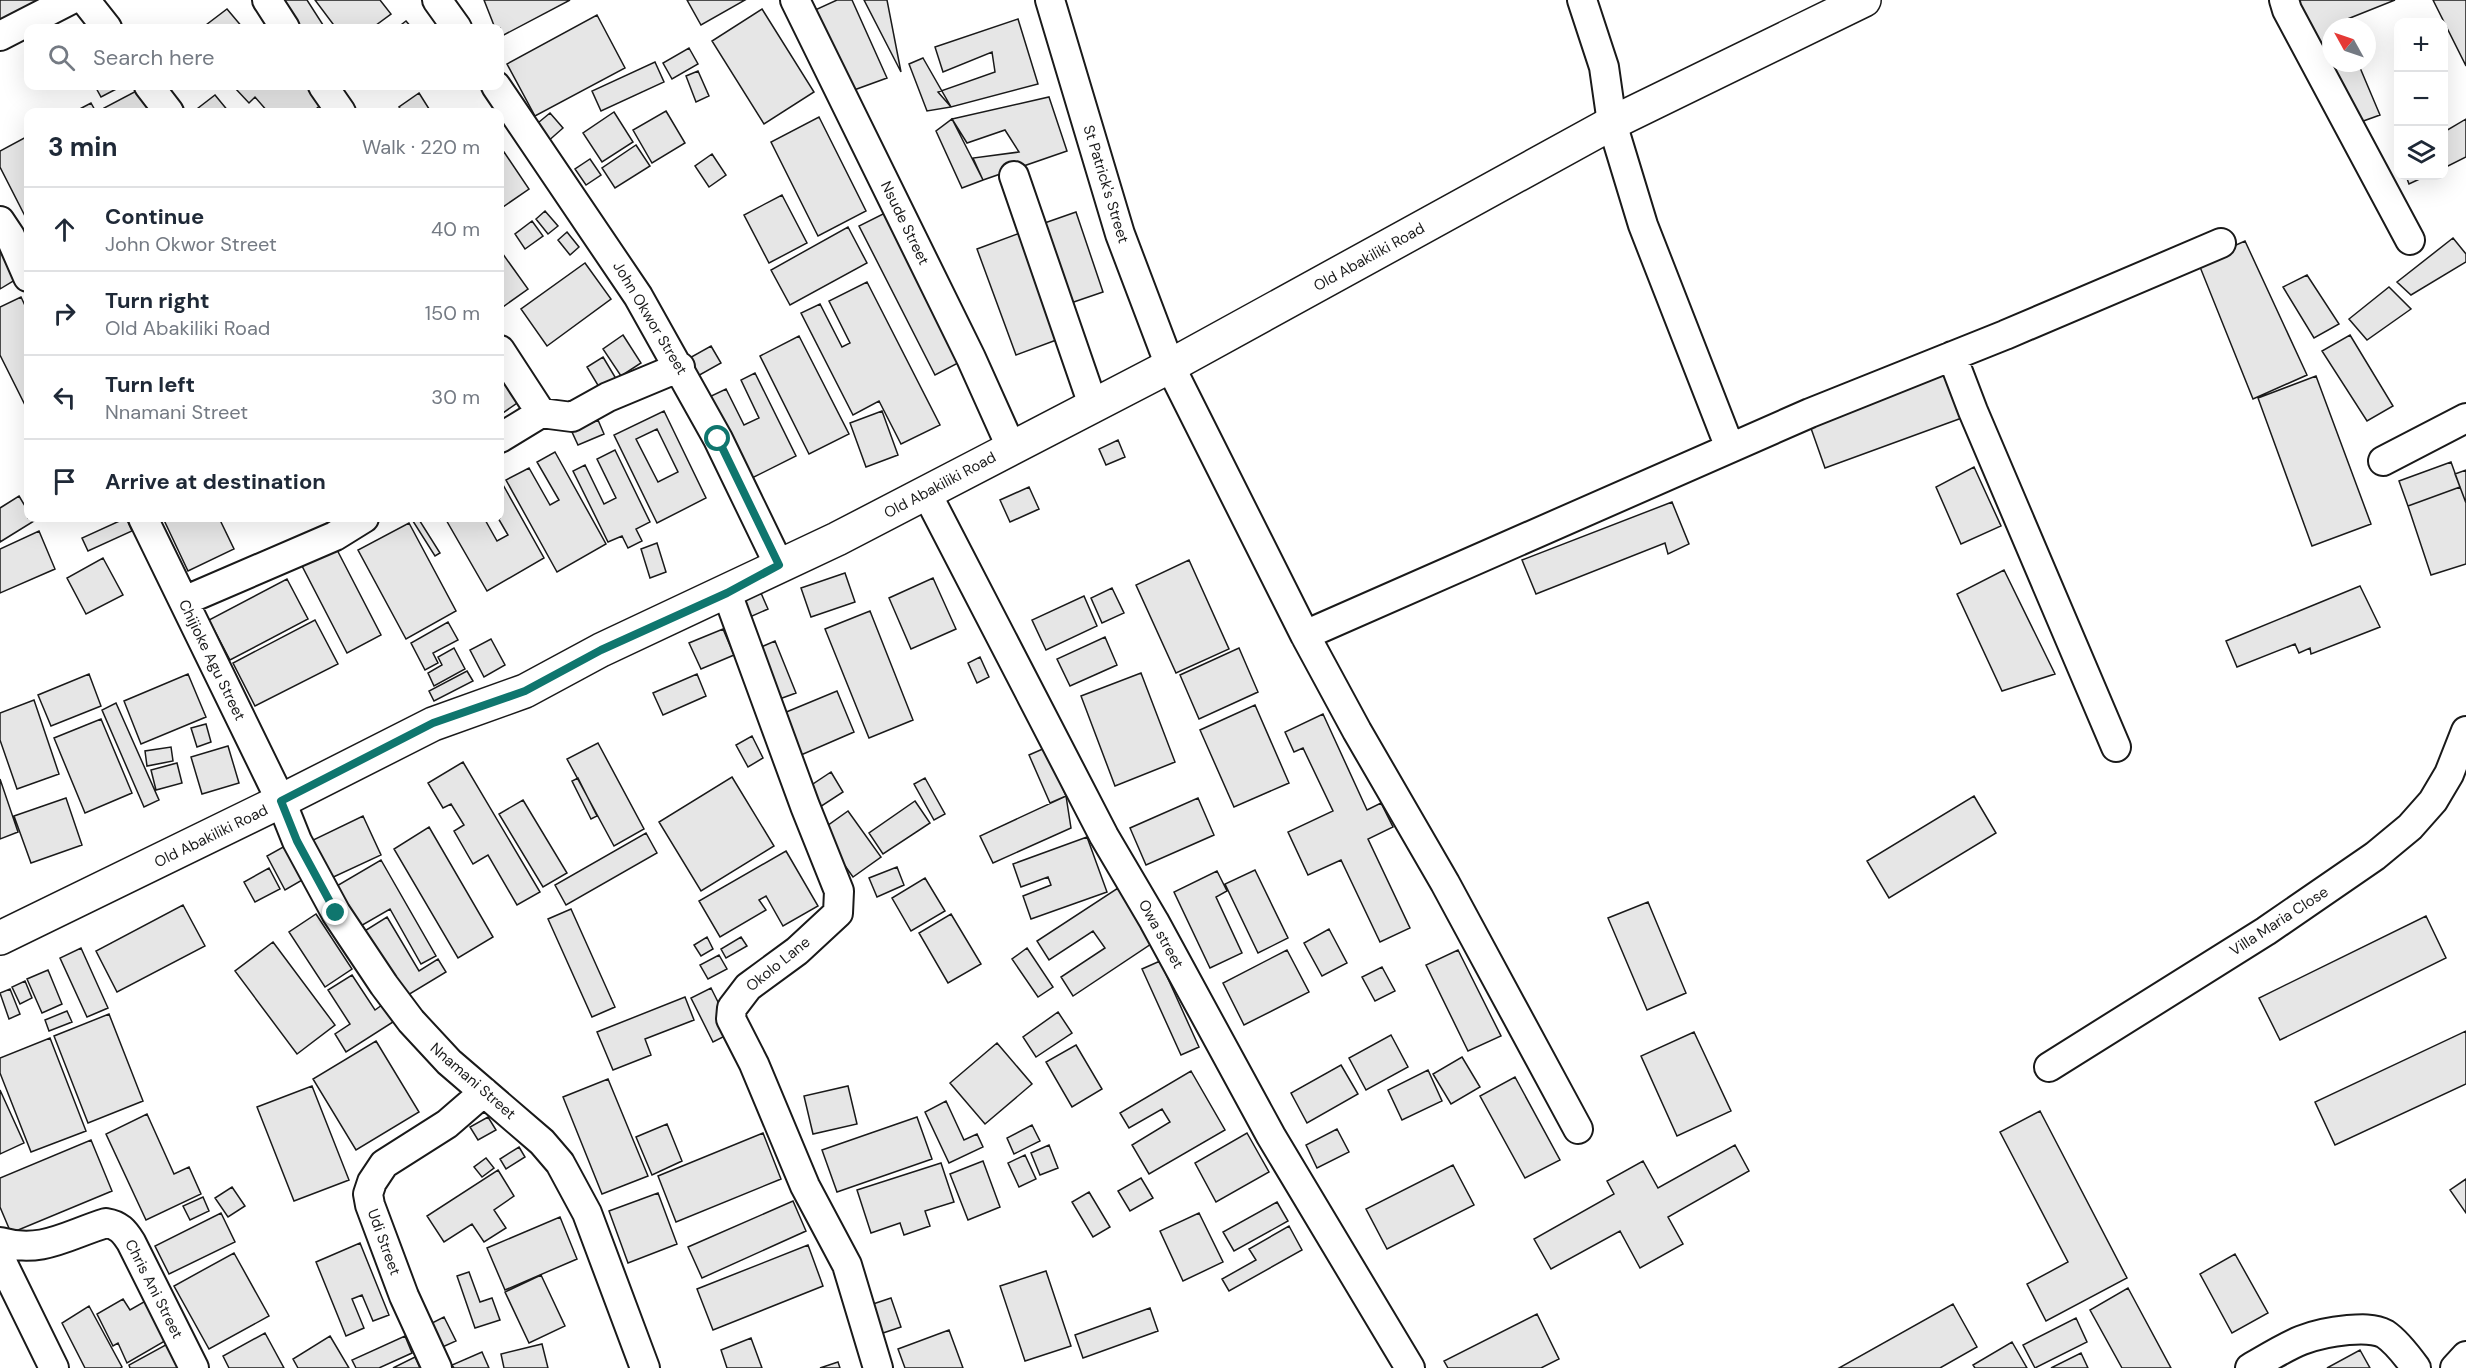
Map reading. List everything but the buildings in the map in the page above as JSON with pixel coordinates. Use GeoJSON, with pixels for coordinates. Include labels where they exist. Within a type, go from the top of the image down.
{"type":"FeatureCollection","features":[{"type":"Feature","properties":{"kind":"main road","name":"Old Abakiliki Road"},"geometry":{"type":"LineString","coordinates":[[0,938],[281,801],[433,723],[525,691],[601,650],[727,593],[779,565],[837,539],[1170,366],[1612,123],[1864,0]]}},
{"type":"Feature","properties":{"kind":"street"},"geometry":{"type":"LineString","coordinates":[[0,36],[70,0]]}},
{"type":"Feature","properties":{"kind":"street"},"geometry":{"type":"LineString","coordinates":[[86,0],[104,24]]}},
{"type":"Feature","properties":{"kind":"street"},"geometry":{"type":"LineString","coordinates":[[267,0],[282,24]]}},
{"type":"Feature","properties":{"kind":"street"},"geometry":{"type":"LineString","coordinates":[[437,0],[454,24]]}},
{"type":"Feature","properties":{"kind":"street","name":"Nsude Street"},"geometry":{"type":"LineString","coordinates":[[795,0],[971,358],[1011,447]]}},
{"type":"Feature","properties":{"kind":"street","name":"St Patrick's Street"},"geometry":{"type":"LineString","coordinates":[[1050,0],[1120,234],[1170,366],[1305,635],[1362,740],[1446,883],[1578,1128]]}},
{"type":"Feature","properties":{"kind":"street"},"geometry":{"type":"LineString","coordinates":[[1582,0],[1604,67],[1612,123],[1643,225],[1730,448]]}},
{"type":"Feature","properties":{"kind":"street"},"geometry":{"type":"LineString","coordinates":[[2284,0],[2342,115],[2410,240]]}},
{"type":"Feature","properties":{"kind":"street"},"geometry":{"type":"LineString","coordinates":[[152,90],[166,108]]}},
{"type":"Feature","properties":{"kind":"street"},"geometry":{"type":"LineString","coordinates":[[326,90],[338,108]]}},
{"type":"Feature","properties":{"kind":"street","name":"John Okwor Street"},"geometry":{"type":"LineString","coordinates":[[499,90],[638,296],[680,367],[779,565]]}},
{"type":"Feature","properties":{"kind":"street"},"geometry":{"type":"LineString","coordinates":[[1014,177],[1093,405]]}},
{"type":"Feature","properties":{"kind":"street"},"geometry":{"type":"LineString","coordinates":[[0,221],[10,236],[24,268]]}},
{"type":"Feature","properties":{"kind":"street"},"geometry":{"type":"LineString","coordinates":[[1305,635],[1810,413],[2080,305],[2221,243]]}},
{"type":"Feature","properties":{"kind":"street"},"geometry":{"type":"LineString","coordinates":[[504,356],[541,413]]}},
{"type":"Feature","properties":{"kind":"street"},"geometry":{"type":"LineString","coordinates":[[1952,356],[1973,411],[2116,747]]}},
{"type":"Feature","properties":{"kind":"street"},"geometry":{"type":"LineString","coordinates":[[504,436],[541,413],[572,417],[608,397],[680,367]]}},
{"type":"Feature","properties":{"kind":"street"},"geometry":{"type":"LineString","coordinates":[[2383,461],[2466,418]]}},
{"type":"Feature","properties":{"kind":"street","name":"Owa street"},"geometry":{"type":"LineString","coordinates":[[926,492],[1104,836],[1154,921],[1271,1136],[1410,1368]]}},
{"type":"Feature","properties":{"kind":"street","name":"Chijioke Agu Street"},"geometry":{"type":"LineString","coordinates":[[145,522],[281,801]]}},
{"type":"Feature","properties":{"kind":"street"},"geometry":{"type":"LineString","coordinates":[[184,602],[335,536],[358,522]]}},
{"type":"Feature","properties":{"kind":"street","name":"Okolo Lane"},"geometry":{"type":"LineString","coordinates":[[727,593],[805,806],[839,891],[840,902],[838,913],[798,951],[764,974],[738,998],[732,1008],[731,1019],[754,1064],[805,1186],[847,1265],[878,1368]]}},
{"type":"Feature","properties":{"kind":"street","name":"Villa Maria Close"},"geometry":{"type":"LineString","coordinates":[[2049,1067],[2266,931],[2375,856],[2410,827],[2433,801],[2449,774],[2466,731]]}},
{"type":"Feature","properties":{"kind":"street","name":"Nnamani Street"},"geometry":{"type":"LineString","coordinates":[[281,801],[297,841],[317,879],[384,985],[426,1039],[535,1135],[560,1163],[587,1213],[645,1368]]}},
{"type":"Feature","properties":{"kind":"street","name":"Udi Street"},"geometry":{"type":"LineString","coordinates":[[437,1368],[404,1296],[368,1194],[372,1182],[384,1164],[447,1124],[484,1092]]}},
{"type":"Feature","properties":{"kind":"street","name":"Chris Ani Street"},"geometry":{"type":"LineString","coordinates":[[0,1242],[20,1247],[38,1247],[106,1223],[115,1224],[122,1229],[131,1242],[194,1368]]}},
{"type":"Feature","properties":{"kind":"street"},"geometry":{"type":"LineString","coordinates":[[0,1258],[54,1368]]}},
{"type":"Feature","properties":{"kind":"street"},"geometry":{"type":"LineString","coordinates":[[2250,1368],[2314,1334],[2359,1329],[2372,1330],[2385,1335],[2405,1353],[2416,1368]]}},
{"type":"Feature","properties":{"kind":"street"},"geometry":{"type":"LineString","coordinates":[[2455,1368],[2466,1356]]}},
{"type":"Feature","properties":{"kind":"route"},"geometry":{"type":"LineString","coordinates":[[336,913],[297,841],[281,801],[433,723],[525,691],[601,650],[727,593],[779,565],[718,439]]}}]}
